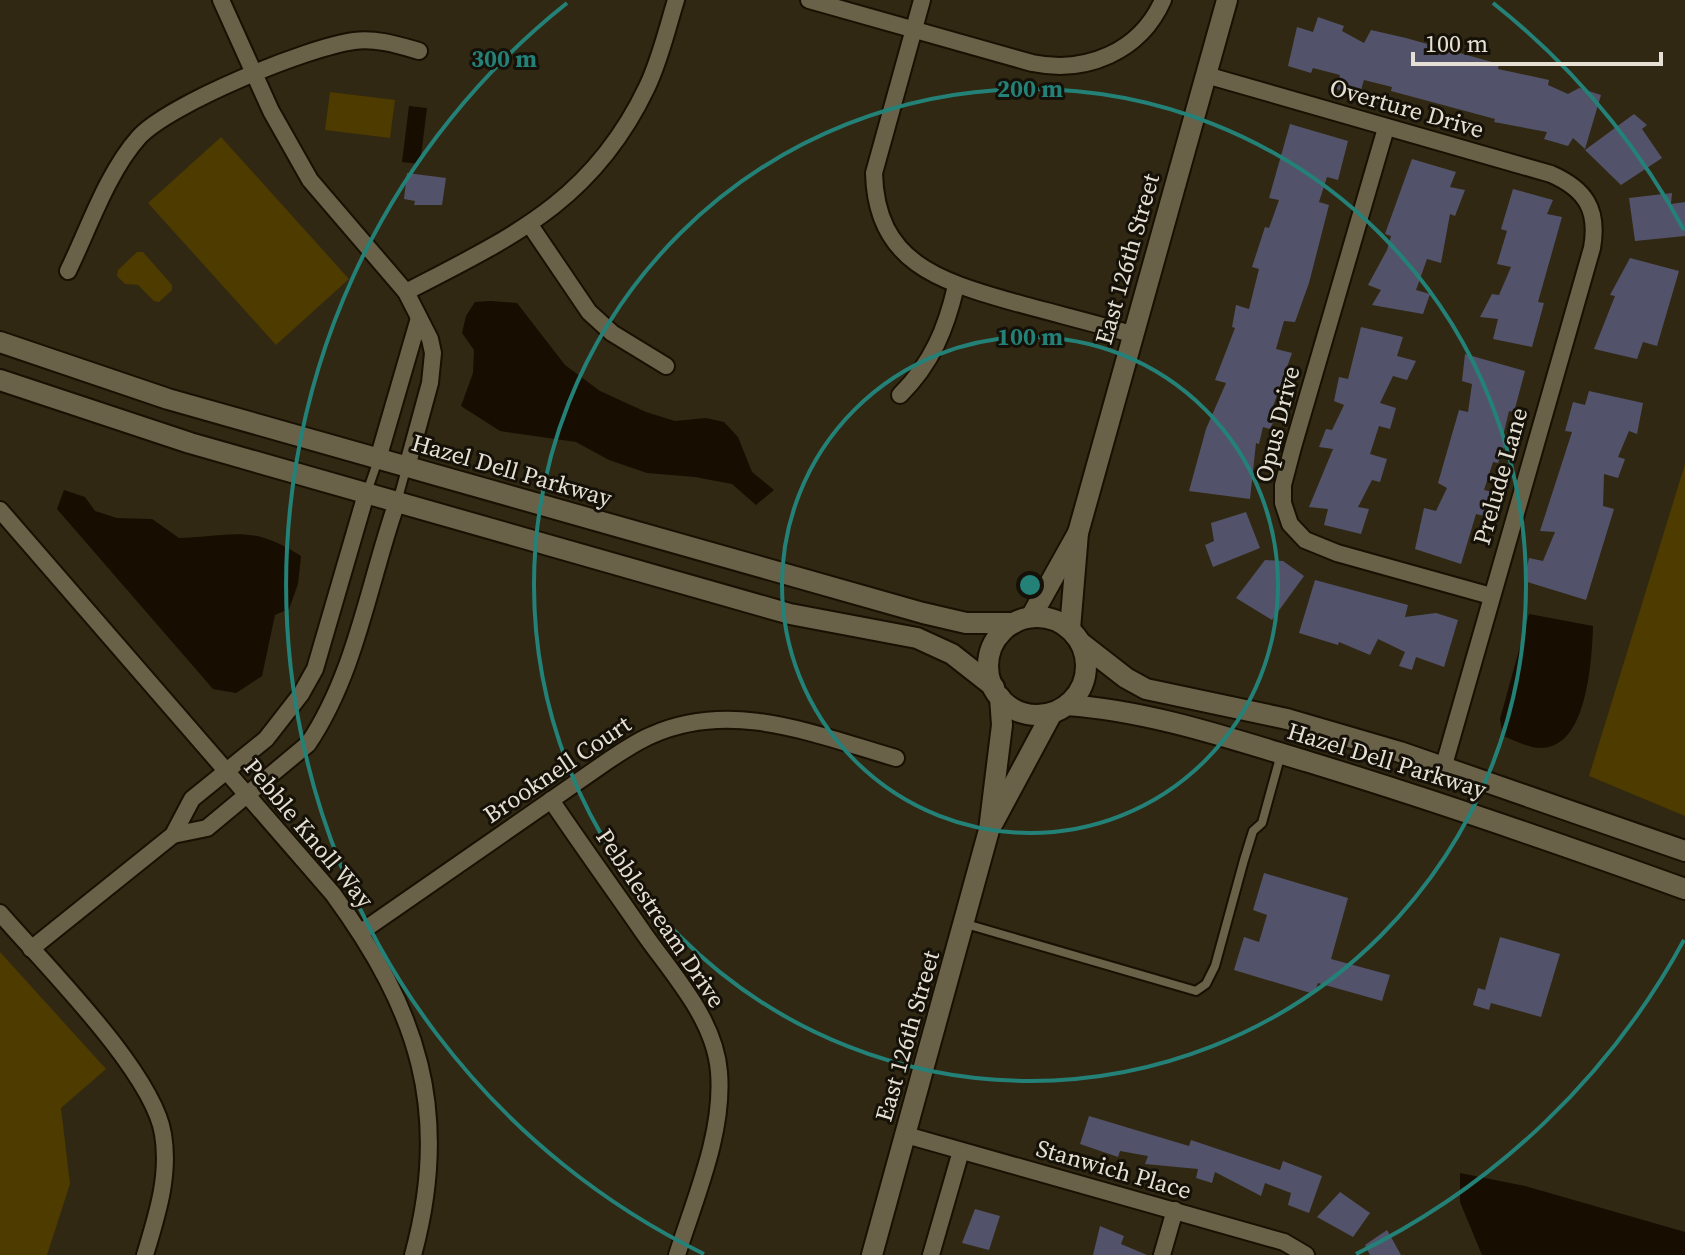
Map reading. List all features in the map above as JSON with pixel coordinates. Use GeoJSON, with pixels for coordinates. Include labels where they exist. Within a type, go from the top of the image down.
{"type":"FeatureCollection","features":[{"type":"Feature","properties":{"kind":"main road","name":"East 126th Street"},"geometry":{"type":"LineString","coordinates":[[1075,636],[1078,533],[1227,0]]}},
{"type":"Feature","properties":{"kind":"main road","name":"Hazel Dell Parkway"},"geometry":{"type":"LineString","coordinates":[[0,342],[168,399],[932,616],[966,623],[1022,620]]}},
{"type":"Feature","properties":{"kind":"main road"},"geometry":{"type":"LineString","coordinates":[[0,380],[134,426],[790,614],[917,638],[952,654],[1019,711],[1059,709],[1078,693],[1085,677],[1086,659],[1075,636],[1048,618],[1022,620],[1000,635],[991,651],[989,670],[997,692]]}},
{"type":"Feature","properties":{"kind":"main road","name":"East 126th Street"},"geometry":{"type":"LineString","coordinates":[[1022,620],[1078,533]]}},
{"type":"Feature","properties":{"kind":"main road","name":"Hazel Dell Parkway"},"geometry":{"type":"LineString","coordinates":[[1075,636],[1126,678],[1146,689],[1287,719],[1444,765],[1685,851]]}},
{"type":"Feature","properties":{"kind":"main road","name":"East 126th Street"},"geometry":{"type":"LineString","coordinates":[[872,1255],[966,924],[989,830],[1002,725],[997,692]]}},
{"type":"Feature","properties":{"kind":"main road","name":"East 126th Street"},"geometry":{"type":"LineString","coordinates":[[989,830],[1059,709]]}},
{"type":"Feature","properties":{"kind":"main road","name":"Hazel Dell Parkway"},"geometry":{"type":"LineString","coordinates":[[1059,709],[1122,710],[1281,754],[1476,815],[1685,889]]}},
{"type":"Feature","properties":{"kind":"street"},"geometry":{"type":"LineString","coordinates":[[221,0],[271,111],[310,180],[406,292],[430,339],[433,366],[407,467]]}},
{"type":"Feature","properties":{"kind":"street"},"geometry":{"type":"LineString","coordinates":[[406,292],[530,225],[571,193],[615,144],[649,83],[676,0]]}},
{"type":"Feature","properties":{"kind":"street"},"geometry":{"type":"LineString","coordinates":[[809,0],[1032,63],[1070,67],[1100,59],[1130,43],[1148,25],[1163,0]]}},
{"type":"Feature","properties":{"kind":"street"},"geometry":{"type":"LineString","coordinates":[[922,0],[875,158],[874,186],[884,221],[906,256],[935,277],[956,286],[1132,334]]}},
{"type":"Feature","properties":{"kind":"street"},"geometry":{"type":"LineString","coordinates":[[68,271],[124,158],[143,133],[184,104],[256,74],[352,41],[381,41],[419,51]]}},
{"type":"Feature","properties":{"kind":"street","name":"Overture Drive"},"geometry":{"type":"LineString","coordinates":[[1206,75],[1551,174],[1579,188],[1588,200]]}},
{"type":"Feature","properties":{"kind":"street","name":"Opus Drive"},"geometry":{"type":"LineString","coordinates":[[1386,128],[1293,447],[1283,485],[1283,503],[1290,524],[1313,545],[1491,596]]}},
{"type":"Feature","properties":{"kind":"street","name":"Prelude Lane"},"geometry":{"type":"LineString","coordinates":[[1444,765],[1592,248],[1595,230],[1588,200]]}},
{"type":"Feature","properties":{"kind":"street"},"geometry":{"type":"LineString","coordinates":[[530,225],[589,312],[612,333],[666,366]]}},
{"type":"Feature","properties":{"kind":"street"},"geometry":{"type":"LineString","coordinates":[[900,395],[932,356],[943,335],[956,286]]}},
{"type":"Feature","properties":{"kind":"street"},"geometry":{"type":"LineString","coordinates":[[378,459],[419,318]]}},
{"type":"Feature","properties":{"kind":"street"},"geometry":{"type":"LineString","coordinates":[[31,949],[173,835],[192,799],[224,769],[266,739],[301,694],[315,669],[366,494]]}},
{"type":"Feature","properties":{"kind":"street"},"geometry":{"type":"LineString","coordinates":[[173,835],[207,828],[308,744],[320,726],[346,668],[397,502]]}},
{"type":"Feature","properties":{"kind":"street","name":"Pebble Knoll Way"},"geometry":{"type":"LineString","coordinates":[[0,510],[13,521],[333,894],[361,932],[396,993],[410,1029],[426,1098],[427,1187],[413,1255]]}},
{"type":"Feature","properties":{"kind":"street","name":"Brooknell Court"},"geometry":{"type":"LineString","coordinates":[[361,932],[551,800],[651,735],[705,719],[757,720],[896,758]]}},
{"type":"Feature","properties":{"kind":"street","name":"Pebblestream Drive"},"geometry":{"type":"LineString","coordinates":[[551,800],[694,1004],[712,1042],[719,1069],[719,1105],[701,1179],[677,1255]]}},
{"type":"Feature","properties":{"kind":"street"},"geometry":{"type":"LineString","coordinates":[[0,913],[135,1070],[159,1119],[165,1172],[145,1255]]}},
{"type":"Feature","properties":{"kind":"street","name":"Stanwich Place"},"geometry":{"type":"LineString","coordinates":[[906,1135],[1284,1242],[1306,1255]]}},
{"type":"Feature","properties":{"kind":"street"},"geometry":{"type":"LineString","coordinates":[[931,1255],[961,1151]]}},
{"type":"Feature","properties":{"kind":"street"},"geometry":{"type":"LineString","coordinates":[[1162,1255],[1175,1210]]}},
{"type":"Feature","properties":{"kind":"lane"},"geometry":{"type":"LineString","coordinates":[[366,494],[378,459]]}},
{"type":"Feature","properties":{"kind":"lane"},"geometry":{"type":"LineString","coordinates":[[397,502],[407,467]]}},
{"type":"Feature","properties":{"kind":"lane"},"geometry":{"type":"LineString","coordinates":[[966,924],[1196,991],[1206,984],[1215,966],[1253,831],[1262,823],[1281,754]]}},
{"type":"Feature","properties":{"kind":"shaded area"},"geometry":{"type":"Polygon","coordinates":[[[330,92],[395,100],[390,138],[325,130],[330,92]]]}},
{"type":"Feature","properties":{"kind":"shaded area"},"geometry":{"type":"Polygon","coordinates":[[[409,106],[427,108],[420,164],[402,162],[409,106]]]}},
{"type":"Feature","properties":{"kind":"shaded area"},"geometry":{"type":"Polygon","coordinates":[[[221,137],[349,279],[276,345],[148,203],[221,137]]]}},
{"type":"Feature","properties":{"kind":"shaded area"},"geometry":{"type":"Polygon","coordinates":[[[137,252],[143,252],[172,285],[172,290],[159,302],[138,285],[125,284],[117,276],[118,270],[137,252]]]}},
{"type":"Feature","properties":{"kind":"shaded area"},"geometry":{"type":"Polygon","coordinates":[[[475,302],[517,303],[565,365],[600,391],[646,412],[675,421],[706,418],[724,422],[738,437],[752,472],[774,490],[756,505],[732,484],[647,473],[609,460],[576,442],[500,431],[461,406],[473,373],[474,350],[462,333],[466,316],[475,302]]]}},
{"type":"Feature","properties":{"kind":"shaded area"},"geometry":{"type":"Polygon","coordinates":[[[1685,464],[1685,816],[1589,776],[1685,464]]]}},
{"type":"Feature","properties":{"kind":"shaded area"},"geometry":{"type":"Polygon","coordinates":[[[64,490],[85,497],[95,511],[117,518],[152,519],[179,538],[242,534],[269,539],[301,556],[298,584],[289,609],[275,615],[262,676],[236,693],[213,689],[57,509],[64,490]]]}},
{"type":"Feature","properties":{"kind":"shaded area"},"geometry":{"type":"Polygon","coordinates":[[[1529,614],[1593,626],[1589,674],[1581,711],[1564,739],[1546,748],[1527,746],[1503,736],[1500,719],[1529,614]]]}},
{"type":"Feature","properties":{"kind":"shaded area"},"geometry":{"type":"Polygon","coordinates":[[[0,952],[106,1069],[61,1108],[70,1184],[47,1255],[0,1255],[0,952]]]}},
{"type":"Feature","properties":{"kind":"shaded area"},"geometry":{"type":"Polygon","coordinates":[[[1460,1173],[1525,1186],[1685,1232],[1685,1255],[1482,1255],[1460,1202],[1460,1173]]]}},
{"type":"Feature","properties":{"kind":"building"},"geometry":{"type":"Polygon","coordinates":[[[1318,17],[1344,26],[1342,31],[1364,43],[1371,30],[1499,64],[1498,69],[1549,80],[1548,85],[1568,94],[1579,88],[1601,95],[1585,149],[1573,138],[1568,146],[1544,139],[1547,132],[1494,122],[1495,119],[1391,91],[1392,87],[1364,80],[1359,97],[1336,89],[1340,75],[1313,68],[1311,73],[1288,66],[1297,27],[1313,32],[1318,17]]]}},
{"type":"Feature","properties":{"kind":"building"},"geometry":{"type":"Polygon","coordinates":[[[1634,114],[1647,125],[1642,129],[1662,158],[1621,185],[1585,150],[1634,114]]]}},
{"type":"Feature","properties":{"kind":"building"},"geometry":{"type":"Polygon","coordinates":[[[1290,124],[1348,141],[1338,180],[1327,177],[1319,202],[1329,205],[1309,283],[1295,322],[1284,321],[1276,349],[1292,353],[1270,415],[1276,416],[1270,429],[1263,427],[1259,444],[1256,443],[1250,499],[1189,491],[1206,429],[1226,383],[1215,380],[1235,328],[1232,327],[1236,305],[1249,309],[1259,269],[1252,267],[1265,227],[1269,228],[1279,200],[1269,198],[1290,124]]]}},
{"type":"Feature","properties":{"kind":"building"},"geometry":{"type":"Polygon","coordinates":[[[1412,159],[1456,172],[1450,187],[1465,190],[1455,216],[1450,214],[1441,263],[1427,259],[1416,290],[1430,294],[1423,314],[1372,305],[1381,290],[1368,285],[1387,250],[1391,236],[1385,234],[1412,159]]]}},
{"type":"Feature","properties":{"kind":"building"},"geometry":{"type":"Polygon","coordinates":[[[407,173],[446,178],[442,205],[414,205],[415,201],[404,199],[407,173]]]}},
{"type":"Feature","properties":{"kind":"building"},"geometry":{"type":"Polygon","coordinates":[[[1513,189],[1553,200],[1547,214],[1562,217],[1538,302],[1544,303],[1532,347],[1493,339],[1498,319],[1480,317],[1492,294],[1499,295],[1511,267],[1497,264],[1507,231],[1501,229],[1513,189]]]}},
{"type":"Feature","properties":{"kind":"building"},"geometry":{"type":"Polygon","coordinates":[[[1672,193],[1671,204],[1685,202],[1685,236],[1635,241],[1629,198],[1672,193]]]}},
{"type":"Feature","properties":{"kind":"building"},"geometry":{"type":"Polygon","coordinates":[[[1630,258],[1679,271],[1657,346],[1643,342],[1637,359],[1594,349],[1615,296],[1610,295],[1630,258]]]}},
{"type":"Feature","properties":{"kind":"building"},"geometry":{"type":"Polygon","coordinates":[[[1361,327],[1403,337],[1397,356],[1416,361],[1407,380],[1393,376],[1380,403],[1396,408],[1390,429],[1379,426],[1370,454],[1387,459],[1380,482],[1372,480],[1358,507],[1369,509],[1361,534],[1324,525],[1328,509],[1309,507],[1333,449],[1319,447],[1326,429],[1332,430],[1344,405],[1334,401],[1339,377],[1348,379],[1361,327]]]}},
{"type":"Feature","properties":{"kind":"building"},"geometry":{"type":"Polygon","coordinates":[[[1465,354],[1525,371],[1514,412],[1509,411],[1503,436],[1508,438],[1498,463],[1493,462],[1484,490],[1493,492],[1484,516],[1476,514],[1461,564],[1415,549],[1424,508],[1436,511],[1447,488],[1438,483],[1459,410],[1468,412],[1472,384],[1462,381],[1465,354]]]}},
{"type":"Feature","properties":{"kind":"building"},"geometry":{"type":"Polygon","coordinates":[[[1589,391],[1643,403],[1637,434],[1629,431],[1618,457],[1625,459],[1618,478],[1604,474],[1603,506],[1614,509],[1586,600],[1524,581],[1529,558],[1543,561],[1555,532],[1540,531],[1572,432],[1565,431],[1573,402],[1585,405],[1589,391]]]}},
{"type":"Feature","properties":{"kind":"building"},"geometry":{"type":"Polygon","coordinates":[[[1246,512],[1260,548],[1213,567],[1205,545],[1214,541],[1211,523],[1246,512]]]}},
{"type":"Feature","properties":{"kind":"building"},"geometry":{"type":"Polygon","coordinates":[[[1265,560],[1283,561],[1304,576],[1272,620],[1236,598],[1265,560]]]}},
{"type":"Feature","properties":{"kind":"building"},"geometry":{"type":"Polygon","coordinates":[[[1315,580],[1408,605],[1405,617],[1436,613],[1458,620],[1444,667],[1416,657],[1412,670],[1399,666],[1405,652],[1378,639],[1370,655],[1339,642],[1338,645],[1299,633],[1315,580]]]}},
{"type":"Feature","properties":{"kind":"building"},"geometry":{"type":"Polygon","coordinates":[[[1264,873],[1348,898],[1331,959],[1390,975],[1382,1001],[1318,983],[1314,994],[1234,970],[1244,937],[1259,942],[1267,915],[1253,910],[1264,873]]]}},
{"type":"Feature","properties":{"kind":"building"},"geometry":{"type":"Polygon","coordinates":[[[1500,937],[1560,954],[1541,1017],[1491,1003],[1489,1010],[1473,1005],[1478,988],[1485,990],[1500,937]]]}},
{"type":"Feature","properties":{"kind":"building"},"geometry":{"type":"Polygon","coordinates":[[[1089,1116],[1189,1146],[1191,1140],[1280,1170],[1283,1161],[1322,1176],[1309,1213],[1288,1205],[1291,1193],[1265,1183],[1261,1196],[1215,1172],[1212,1183],[1196,1178],[1198,1169],[1145,1164],[1148,1156],[1120,1151],[1118,1157],[1080,1144],[1089,1116]]]}},
{"type":"Feature","properties":{"kind":"building"},"geometry":{"type":"Polygon","coordinates":[[[1340,1192],[1370,1213],[1353,1237],[1317,1217],[1340,1192]]]}},
{"type":"Feature","properties":{"kind":"building"},"geometry":{"type":"Polygon","coordinates":[[[975,1209],[1000,1216],[989,1250],[962,1243],[975,1209]]]}},
{"type":"Feature","properties":{"kind":"building"},"geometry":{"type":"Polygon","coordinates":[[[1100,1226],[1124,1236],[1121,1244],[1147,1255],[1093,1255],[1100,1226]]]}},
{"type":"Feature","properties":{"kind":"building"},"geometry":{"type":"Polygon","coordinates":[[[1387,1230],[1401,1255],[1370,1255],[1365,1245],[1387,1230]]]}}]}
